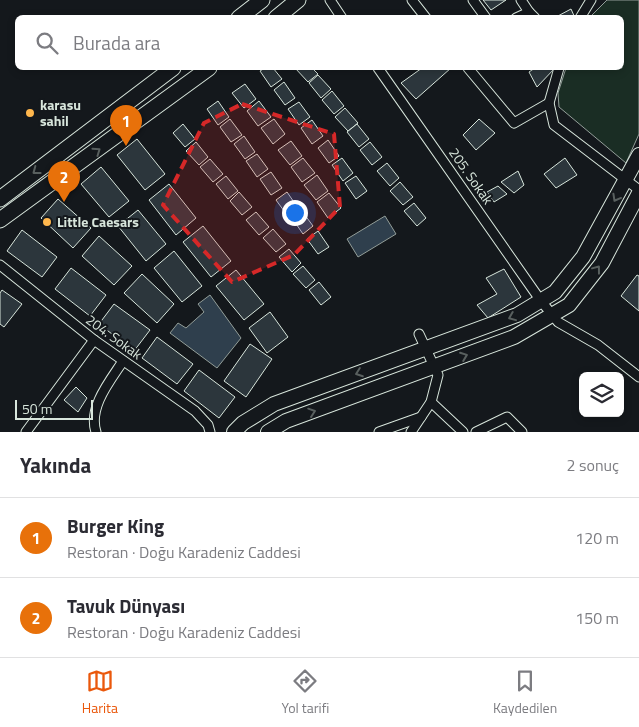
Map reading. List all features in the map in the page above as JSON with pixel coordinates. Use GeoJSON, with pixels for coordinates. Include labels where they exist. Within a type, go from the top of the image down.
{"type":"FeatureCollection","features":[{"type":"Feature","properties":{"kind":"main road"},"geometry":{"type":"LineString","coordinates":[[243,15],[262,0]]}},
{"type":"Feature","properties":{"kind":"main road"},"geometry":{"type":"LineString","coordinates":[[280,15],[298,0]]}},
{"type":"Feature","properties":{"kind":"main road"},"geometry":{"type":"LineString","coordinates":[[0,199],[170,70]]}},
{"type":"Feature","properties":{"kind":"main road"},"geometry":{"type":"LineString","coordinates":[[0,220],[206,70]]}},
{"type":"Feature","properties":{"kind":"main road"},"geometry":{"type":"LineString","coordinates":[[268,432],[286,421],[514,337],[569,305],[602,263],[634,186],[639,155]]}},
{"type":"Feature","properties":{"kind":"main road"},"geometry":{"type":"LineString","coordinates":[[234,432],[243,423],[274,404],[517,315],[541,301],[555,292],[583,257],[634,186]]}},
{"type":"Feature","properties":{"kind":"street"},"geometry":{"type":"LineString","coordinates":[[330,0],[340,15]]}},
{"type":"Feature","properties":{"kind":"street"},"geometry":{"type":"LineString","coordinates":[[412,0],[424,15]]}},
{"type":"Feature","properties":{"kind":"street"},"geometry":{"type":"LineString","coordinates":[[473,0],[484,15]]}},
{"type":"Feature","properties":{"kind":"street"},"geometry":{"type":"LineString","coordinates":[[521,0],[532,15]]}},
{"type":"Feature","properties":{"kind":"street"},"geometry":{"type":"LineString","coordinates":[[581,15],[587,1]]}},
{"type":"Feature","properties":{"kind":"street","name":"205. Sokak"},"geometry":{"type":"LineString","coordinates":[[379,70],[552,315],[558,322],[598,345],[639,377]]}},
{"type":"Feature","properties":{"kind":"street"},"geometry":{"type":"LineString","coordinates":[[470,70],[514,123],[549,103]]}},
{"type":"Feature","properties":{"kind":"street"},"geometry":{"type":"LineString","coordinates":[[558,70],[549,103],[554,125],[634,186]]}},
{"type":"Feature","properties":{"kind":"street","name":"204. Sokak"},"geometry":{"type":"LineString","coordinates":[[0,265],[94,340],[195,412],[208,425],[210,432]]}},
{"type":"Feature","properties":{"kind":"street"},"geometry":{"type":"LineString","coordinates":[[411,432],[431,402],[438,375],[419,334]]}},
{"type":"Feature","properties":{"kind":"street"},"geometry":{"type":"LineString","coordinates":[[26,432],[94,340]]}},
{"type":"Feature","properties":{"kind":"street"},"geometry":{"type":"LineString","coordinates":[[96,432],[94,427],[97,403],[123,361]]}},
{"type":"Feature","properties":{"kind":"street"},"geometry":{"type":"LineString","coordinates":[[431,402],[463,432]]}},
{"type":"Feature","properties":{"kind":"street"},"geometry":{"type":"LineString","coordinates":[[379,432],[421,417]]}},
{"type":"Feature","properties":{"kind":"street"},"geometry":{"type":"LineString","coordinates":[[476,432],[507,417],[522,432]]}},
{"type":"Feature","properties":{"kind":"highlighted area"},"geometry":{"type":"Polygon","coordinates":[[[242,104],[334,134],[340,207],[294,255],[232,282],[163,205],[204,123],[242,104]]]}},
{"type":"Feature","properties":{"kind":"green space"},"geometry":{"type":"Polygon","coordinates":[[[607,0],[639,0],[639,134],[626,163],[559,107],[558,93],[565,70],[624,70],[624,15],[592,15],[607,0]]]}},
{"type":"Feature","properties":{"kind":"water"},"geometry":{"type":"Polygon","coordinates":[[[385,216],[396,234],[358,257],[347,239],[385,216]]]}},
{"type":"Feature","properties":{"kind":"water"},"geometry":{"type":"Polygon","coordinates":[[[210,295],[241,338],[217,368],[170,333],[178,323],[186,328],[204,312],[198,304],[210,295]]]}},
{"type":"Feature","properties":{"kind":"building"},"geometry":{"type":"Polygon","coordinates":[[[483,0],[506,0],[491,10],[483,0]]]}},
{"type":"Feature","properties":{"kind":"building"},"geometry":{"type":"Polygon","coordinates":[[[571,9],[574,15],[560,15],[571,9]]]}},
{"type":"Feature","properties":{"kind":"building"},"geometry":{"type":"Polygon","coordinates":[[[275,70],[282,79],[271,87],[260,71],[275,70]]]}},
{"type":"Feature","properties":{"kind":"building"},"geometry":{"type":"Polygon","coordinates":[[[297,70],[314,70],[318,74],[308,82],[297,70]]]}},
{"type":"Feature","properties":{"kind":"building"},"geometry":{"type":"Polygon","coordinates":[[[419,70],[449,70],[416,99],[401,83],[419,70]]]}},
{"type":"Feature","properties":{"kind":"building"},"geometry":{"type":"Polygon","coordinates":[[[532,70],[553,70],[537,87],[529,72],[532,70]]]}},
{"type":"Feature","properties":{"kind":"building"},"geometry":{"type":"Polygon","coordinates":[[[318,75],[331,89],[321,98],[309,83],[318,75]]]}},
{"type":"Feature","properties":{"kind":"building"},"geometry":{"type":"Polygon","coordinates":[[[284,82],[295,98],[285,105],[274,90],[284,82]]]}},
{"type":"Feature","properties":{"kind":"building"},"geometry":{"type":"Polygon","coordinates":[[[245,84],[256,99],[244,108],[232,93],[245,84]]]}},
{"type":"Feature","properties":{"kind":"building"},"geometry":{"type":"Polygon","coordinates":[[[332,91],[344,106],[334,114],[322,100],[332,91]]]}},
{"type":"Feature","properties":{"kind":"building"},"geometry":{"type":"Polygon","coordinates":[[[218,101],[229,117],[218,125],[207,109],[218,101]]]}},
{"type":"Feature","properties":{"kind":"building"},"geometry":{"type":"Polygon","coordinates":[[[259,101],[271,117],[258,126],[247,111],[259,101]]]}},
{"type":"Feature","properties":{"kind":"building"},"geometry":{"type":"Polygon","coordinates":[[[299,102],[310,117],[299,125],[288,109],[299,102]]]}},
{"type":"Feature","properties":{"kind":"building"},"geometry":{"type":"Polygon","coordinates":[[[345,108],[358,123],[348,131],[335,117],[345,108]]]}},
{"type":"Feature","properties":{"kind":"building"},"geometry":{"type":"Polygon","coordinates":[[[230,119],[242,135],[231,142],[220,127],[230,119]]]}},
{"type":"Feature","properties":{"kind":"building"},"geometry":{"type":"Polygon","coordinates":[[[274,119],[285,134],[273,144],[261,128],[274,119]]]}},
{"type":"Feature","properties":{"kind":"building"},"geometry":{"type":"Polygon","coordinates":[[[479,119],[495,133],[476,150],[463,135],[479,119]]]}},
{"type":"Feature","properties":{"kind":"building"},"geometry":{"type":"Polygon","coordinates":[[[312,120],[323,136],[312,144],[301,128],[312,120]]]}},
{"type":"Feature","properties":{"kind":"building"},"geometry":{"type":"Polygon","coordinates":[[[183,124],[195,139],[185,147],[173,133],[183,124]]]}},
{"type":"Feature","properties":{"kind":"building"},"geometry":{"type":"Polygon","coordinates":[[[357,124],[369,139],[359,147],[347,132],[357,124]]]}},
{"type":"Feature","properties":{"kind":"building"},"geometry":{"type":"Polygon","coordinates":[[[244,136],[255,152],[245,159],[234,144],[244,136]]]}},
{"type":"Feature","properties":{"kind":"building"},"geometry":{"type":"Polygon","coordinates":[[[137,139],[165,174],[145,190],[117,155],[137,139]]]}},
{"type":"Feature","properties":{"kind":"building"},"geometry":{"type":"Polygon","coordinates":[[[328,140],[339,156],[329,163],[318,148],[328,140]]]}},
{"type":"Feature","properties":{"kind":"building"},"geometry":{"type":"Polygon","coordinates":[[[291,141],[302,156],[290,165],[278,150],[291,141]]]}},
{"type":"Feature","properties":{"kind":"building"},"geometry":{"type":"Polygon","coordinates":[[[196,142],[208,157],[199,165],[186,151],[196,142]]]}},
{"type":"Feature","properties":{"kind":"building"},"geometry":{"type":"Polygon","coordinates":[[[370,142],[382,157],[372,165],[360,150],[370,142]]]}},
{"type":"Feature","properties":{"kind":"building"},"geometry":{"type":"Polygon","coordinates":[[[257,154],[268,169],[257,177],[246,161],[257,154]]]}},
{"type":"Feature","properties":{"kind":"building"},"geometry":{"type":"Polygon","coordinates":[[[303,158],[315,173],[302,182],[291,167],[303,158]]]}},
{"type":"Feature","properties":{"kind":"building"},"geometry":{"type":"Polygon","coordinates":[[[342,158],[353,173],[343,181],[332,165],[342,158]]]}},
{"type":"Feature","properties":{"kind":"building"},"geometry":{"type":"Polygon","coordinates":[[[565,158],[577,175],[556,188],[544,174],[565,158]]]}},
{"type":"Feature","properties":{"kind":"building"},"geometry":{"type":"Polygon","coordinates":[[[210,159],[223,174],[213,182],[200,167],[210,159]]]}},
{"type":"Feature","properties":{"kind":"building"},"geometry":{"type":"Polygon","coordinates":[[[387,163],[399,178],[390,186],[377,171],[387,163]]]}},
{"type":"Feature","properties":{"kind":"building"},"geometry":{"type":"Polygon","coordinates":[[[101,167],[129,201],[109,217],[81,184],[101,167]]]}},
{"type":"Feature","properties":{"kind":"building"},"geometry":{"type":"Polygon","coordinates":[[[518,171],[524,185],[514,193],[501,182],[518,171]]]}},
{"type":"Feature","properties":{"kind":"building"},"geometry":{"type":"Polygon","coordinates":[[[271,172],[282,188],[271,195],[260,179],[271,172]]]}},
{"type":"Feature","properties":{"kind":"building"},"geometry":{"type":"Polygon","coordinates":[[[317,175],[328,191],[316,200],[304,185],[317,175]]]}},
{"type":"Feature","properties":{"kind":"building"},"geometry":{"type":"Polygon","coordinates":[[[226,176],[238,191],[228,199],[216,184],[226,176]]]}},
{"type":"Feature","properties":{"kind":"building"},"geometry":{"type":"Polygon","coordinates":[[[356,176],[367,191],[356,199],[345,183],[356,176]]]}},
{"type":"Feature","properties":{"kind":"building"},"geometry":{"type":"Polygon","coordinates":[[[400,182],[413,197],[403,205],[390,191],[400,182]]]}},
{"type":"Feature","properties":{"kind":"building"},"geometry":{"type":"Polygon","coordinates":[[[169,184],[196,218],[176,235],[149,200],[169,184]]]}},
{"type":"Feature","properties":{"kind":"building"},"geometry":{"type":"Polygon","coordinates":[[[498,186],[507,194],[494,202],[487,192],[498,186]]]}},
{"type":"Feature","properties":{"kind":"building"},"geometry":{"type":"Polygon","coordinates":[[[239,192],[252,207],[242,215],[230,201],[239,192]]]}},
{"type":"Feature","properties":{"kind":"building"},"geometry":{"type":"Polygon","coordinates":[[[287,192],[298,208],[287,215],[276,200],[287,192]]]}},
{"type":"Feature","properties":{"kind":"building"},"geometry":{"type":"Polygon","coordinates":[[[329,193],[341,208],[328,218],[317,202],[329,193]]]}},
{"type":"Feature","properties":{"kind":"building"},"geometry":{"type":"Polygon","coordinates":[[[58,199],[91,228],[73,248],[41,218],[58,199]]]}},
{"type":"Feature","properties":{"kind":"building"},"geometry":{"type":"Polygon","coordinates":[[[414,203],[426,218],[417,226],[404,211],[414,203]]]}},
{"type":"Feature","properties":{"kind":"building"},"geometry":{"type":"Polygon","coordinates":[[[138,210],[166,244],[146,261],[118,226],[138,210]]]}},
{"type":"Feature","properties":{"kind":"building"},"geometry":{"type":"Polygon","coordinates":[[[302,211],[313,226],[303,234],[292,218],[302,211]]]}},
{"type":"Feature","properties":{"kind":"building"},"geometry":{"type":"Polygon","coordinates":[[[256,212],[269,227],[259,235],[246,220],[256,212]]]}},
{"type":"Feature","properties":{"kind":"building"},"geometry":{"type":"Polygon","coordinates":[[[203,226],[231,261],[211,277],[183,242],[203,226]]]}},
{"type":"Feature","properties":{"kind":"building"},"geometry":{"type":"Polygon","coordinates":[[[273,229],[286,244],[276,252],[263,238],[273,229]]]}},
{"type":"Feature","properties":{"kind":"building"},"geometry":{"type":"Polygon","coordinates":[[[22,230],[57,257],[42,277],[7,251],[22,230]]]}},
{"type":"Feature","properties":{"kind":"building"},"geometry":{"type":"Polygon","coordinates":[[[318,231],[329,247],[318,254],[307,239],[318,231]]]}},
{"type":"Feature","properties":{"kind":"building"},"geometry":{"type":"Polygon","coordinates":[[[99,236],[132,266],[114,285],[82,256],[99,236]]]}},
{"type":"Feature","properties":{"kind":"building"},"geometry":{"type":"Polygon","coordinates":[[[289,249],[301,263],[292,272],[279,257],[289,249]]]}},
{"type":"Feature","properties":{"kind":"building"},"geometry":{"type":"Polygon","coordinates":[[[174,251],[202,286],[182,302],[154,268],[174,251]]]}},
{"type":"Feature","properties":{"kind":"building"},"geometry":{"type":"Polygon","coordinates":[[[303,266],[315,280],[306,288],[293,274],[303,266]]]}},
{"type":"Feature","properties":{"kind":"building"},"geometry":{"type":"Polygon","coordinates":[[[71,268],[106,295],[90,316],[55,289],[71,268]]]}},
{"type":"Feature","properties":{"kind":"building"},"geometry":{"type":"Polygon","coordinates":[[[504,269],[521,297],[488,318],[477,305],[497,294],[486,278],[504,269]]]}},
{"type":"Feature","properties":{"kind":"building"},"geometry":{"type":"Polygon","coordinates":[[[236,270],[264,304],[244,320],[216,286],[236,270]]]}},
{"type":"Feature","properties":{"kind":"building"},"geometry":{"type":"Polygon","coordinates":[[[142,274],[174,304],[157,323],[124,293],[142,274]]]}},
{"type":"Feature","properties":{"kind":"building"},"geometry":{"type":"Polygon","coordinates":[[[637,275],[639,276],[639,311],[621,296],[637,275]]]}},
{"type":"Feature","properties":{"kind":"building"},"geometry":{"type":"Polygon","coordinates":[[[319,282],[331,297],[321,305],[309,290],[319,282]]]}},
{"type":"Feature","properties":{"kind":"building"},"geometry":{"type":"Polygon","coordinates":[[[2,290],[22,304],[4,327],[0,324],[0,293],[2,290]]]}},
{"type":"Feature","properties":{"kind":"building"},"geometry":{"type":"Polygon","coordinates":[[[114,304],[150,330],[134,351],[99,324],[114,304]]]}},
{"type":"Feature","properties":{"kind":"building"},"geometry":{"type":"Polygon","coordinates":[[[270,312],[288,337],[267,353],[249,328],[270,312]]]}},
{"type":"Feature","properties":{"kind":"building"},"geometry":{"type":"Polygon","coordinates":[[[157,337],[193,364],[177,384],[142,358],[157,337]]]}},
{"type":"Feature","properties":{"kind":"building"},"geometry":{"type":"Polygon","coordinates":[[[250,344],[272,359],[246,397],[224,381],[250,344]]]}},
{"type":"Feature","properties":{"kind":"building"},"geometry":{"type":"Polygon","coordinates":[[[199,370],[235,397],[219,418],[184,391],[199,370]]]}},
{"type":"Feature","properties":{"kind":"building"},"geometry":{"type":"Polygon","coordinates":[[[76,387],[87,398],[78,412],[64,400],[76,387]]]}},
{"type":"Feature","properties":{"kind":"place","name":"karasu sahil"},"geometry":{"type":"Point","coordinates":[30,113]}},
{"type":"Feature","properties":{"kind":"place","name":"Burger King"},"geometry":{"type":"Point","coordinates":[126,146]}},
{"type":"Feature","properties":{"kind":"place","name":"Tavuk Dünyası"},"geometry":{"type":"Point","coordinates":[64,202]}},
{"type":"Feature","properties":{"kind":"place","name":"Little Caesars"},"geometry":{"type":"Point","coordinates":[47,222]}}]}
